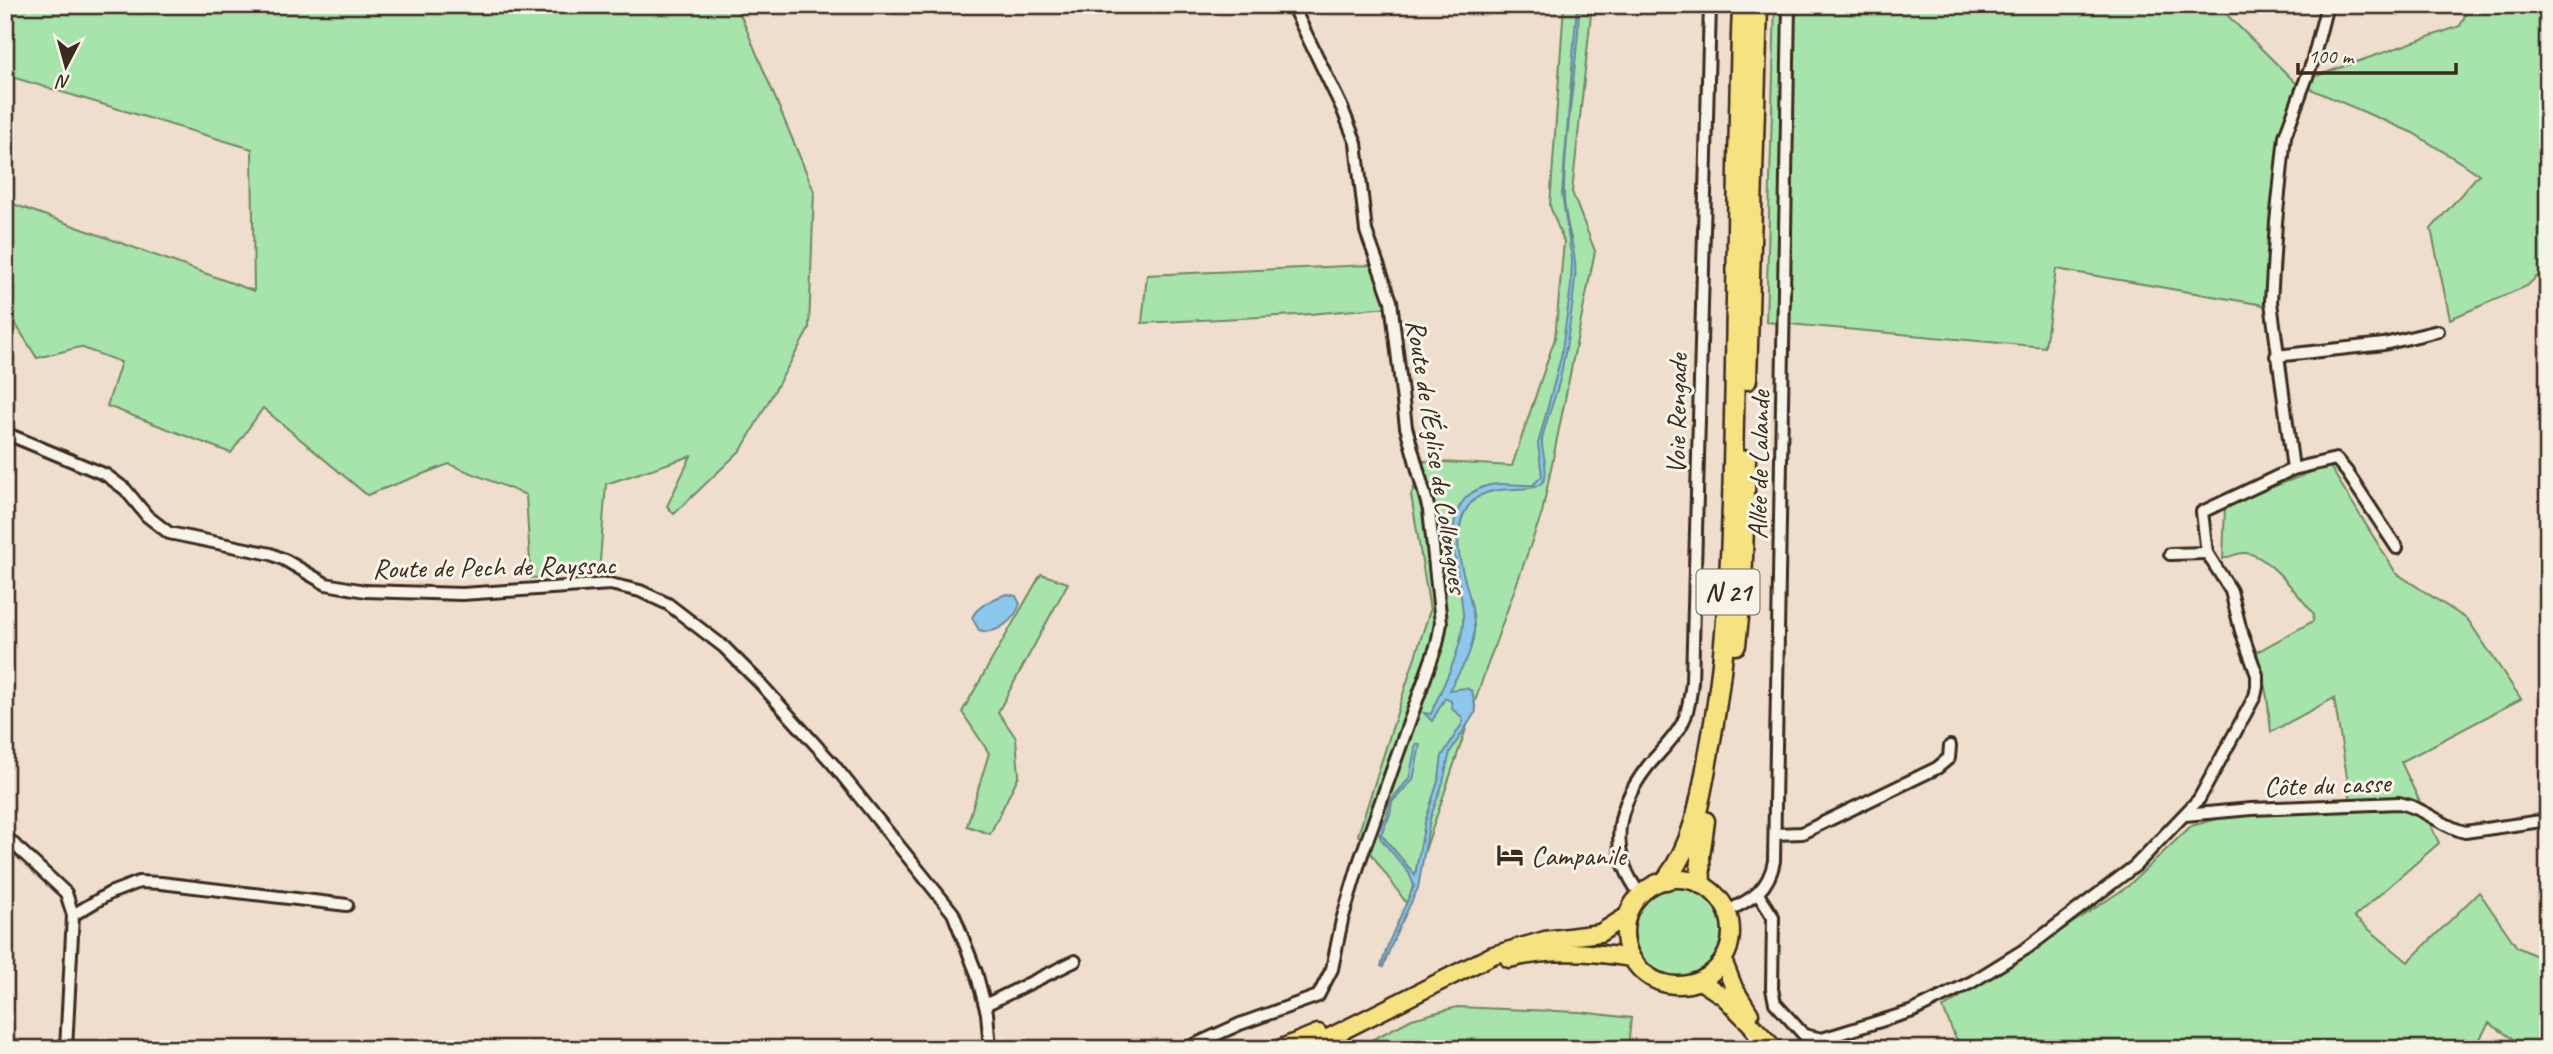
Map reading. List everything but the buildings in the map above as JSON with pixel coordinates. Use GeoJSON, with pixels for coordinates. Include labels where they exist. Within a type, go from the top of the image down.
{"type":"FeatureCollection","features":[{"type":"Feature","properties":{"kind":"highway","name":"N 21"},"geometry":{"type":"LineString","coordinates":[[1666,880],[1684,852],[1699,802],[1716,708],[1727,615],[1734,451],[1742,5]]}},
{"type":"Feature","properties":{"kind":"highway","name":"N 21"},"geometry":{"type":"LineString","coordinates":[[1701,884],[1701,840],[1732,680],[1742,590],[1758,5]]}},
{"type":"Feature","properties":{"kind":"main road"},"geometry":{"type":"LineString","coordinates":[[1684,879],[1701,884],[1712,890],[1727,911],[1731,934],[1723,960],[1713,972],[1700,981],[1672,985],[1656,981],[1642,971],[1631,958],[1624,930],[1627,916],[1640,894],[1652,885],[1666,880],[1684,879]]}},
{"type":"Feature","properties":{"kind":"main road"},"geometry":{"type":"LineString","coordinates":[[1307,1049],[1493,955],[1545,940],[1600,933],[1627,916]]}},
{"type":"Feature","properties":{"kind":"main road"},"geometry":{"type":"LineString","coordinates":[[1456,974],[1522,956],[1562,952],[1604,953],[1631,958]]}},
{"type":"Feature","properties":{"kind":"main road"},"geometry":{"type":"LineString","coordinates":[[1723,960],[1734,988],[1767,1046]]}},
{"type":"Feature","properties":{"kind":"main road"},"geometry":{"type":"LineString","coordinates":[[1700,981],[1723,996],[1767,1046]]}},
{"type":"Feature","properties":{"kind":"main road"},"geometry":{"type":"LineString","coordinates":[[1279,1049],[1396,1002]]}},
{"type":"Feature","properties":{"kind":"street","name":"Route de l’Église de Collongues"},"geometry":{"type":"LineString","coordinates":[[1185,1049],[1240,1024],[1318,996],[1332,969],[1342,920],[1360,860],[1437,644],[1441,623],[1429,510],[1406,427],[1391,301],[1366,231],[1356,143],[1292,5]]}},
{"type":"Feature","properties":{"kind":"street","name":"Voie Rengade"},"geometry":{"type":"LineString","coordinates":[[1640,894],[1622,862],[1619,850],[1625,803],[1632,789],[1672,740],[1683,722],[1690,701],[1692,682],[1710,5]]}},
{"type":"Feature","properties":{"kind":"street","name":"Allée de Lalande"},"geometry":{"type":"LineString","coordinates":[[1758,894],[1772,873],[1775,834],[1788,5]]}},
{"type":"Feature","properties":{"kind":"street"},"geometry":{"type":"LineString","coordinates":[[2292,469],[2271,302],[2285,135],[2312,63],[2327,5]]}},
{"type":"Feature","properties":{"kind":"street"},"geometry":{"type":"LineString","coordinates":[[2276,356],[2384,344],[2438,331]]}},
{"type":"Feature","properties":{"kind":"street","name":"Route de Pech de Rayssac"},"geometry":{"type":"LineString","coordinates":[[5,433],[106,475],[125,489],[147,516],[169,533],[271,554],[285,559],[326,584],[365,591],[418,594],[463,594],[610,584],[653,596],[724,647],[758,681],[833,764],[953,913],[976,972],[985,1005],[990,1049]]}},
{"type":"Feature","properties":{"kind":"street"},"geometry":{"type":"LineString","coordinates":[[1727,911],[1746,903],[1758,894],[1773,917],[1772,989],[1775,1003],[1804,1035],[1822,1039],[1913,1012],[1972,982],[2027,948],[2135,866],[2199,799],[2255,696],[2257,675],[2241,632],[2231,591],[2207,553],[2202,512],[2292,469],[2336,459],[2397,548]]}},
{"type":"Feature","properties":{"kind":"street"},"geometry":{"type":"LineString","coordinates":[[2170,554],[2207,553]]}},
{"type":"Feature","properties":{"kind":"street"},"geometry":{"type":"LineString","coordinates":[[1775,834],[1802,833],[1937,768],[1949,758],[1950,746]]}},
{"type":"Feature","properties":{"kind":"street","name":"Côte du casse"},"geometry":{"type":"LineString","coordinates":[[2185,815],[2251,809],[2399,803],[2421,809],[2457,831],[2465,832],[2548,820]]}},
{"type":"Feature","properties":{"kind":"street"},"geometry":{"type":"LineString","coordinates":[[5,836],[66,893],[73,915],[66,1049]]}},
{"type":"Feature","properties":{"kind":"street"},"geometry":{"type":"LineString","coordinates":[[73,915],[110,893],[139,882],[347,905]]}},
{"type":"Feature","properties":{"kind":"street"},"geometry":{"type":"LineString","coordinates":[[985,1005],[1075,961]]}},
{"type":"Feature","properties":{"kind":"green space"},"geometry":{"type":"Polygon","coordinates":[[[5,5],[731,5],[741,16],[814,191],[809,329],[742,449],[674,514],[667,506],[691,456],[606,484],[599,573],[531,578],[526,495],[449,464],[367,495],[263,408],[231,453],[107,406],[121,362],[80,347],[37,358],[13,320],[5,319],[5,201],[254,291],[252,149],[5,75],[5,5]]]}},
{"type":"Feature","properties":{"kind":"green space"},"geometry":{"type":"Polygon","coordinates":[[[1564,5],[1592,5],[1572,192],[1595,251],[1542,513],[1407,904],[1358,835],[1430,610],[1411,495],[1424,461],[1512,466],[1555,338],[1564,242],[1550,206],[1564,5]]]}},
{"type":"Feature","properties":{"kind":"green space"},"geometry":{"type":"Polygon","coordinates":[[[1775,5],[2222,5],[2221,9],[2296,83],[2460,26],[2470,5],[2536,5],[2548,21],[2548,266],[2527,286],[2450,319],[2431,229],[2479,174],[2413,133],[2297,83],[2281,131],[2264,305],[2056,269],[2045,347],[1766,322],[1775,5]]]}},
{"type":"Feature","properties":{"kind":"green space"},"geometry":{"type":"Polygon","coordinates":[[[1370,265],[1390,307],[1142,323],[1147,275],[1370,265]]]}},
{"type":"Feature","properties":{"kind":"green space"},"geometry":{"type":"Polygon","coordinates":[[[2329,465],[2396,573],[2468,620],[2521,699],[2401,762],[2439,843],[2354,917],[2408,962],[2479,892],[2517,947],[2548,961],[2548,1049],[2528,1049],[2489,1023],[2474,1049],[1967,1049],[1955,1037],[1943,1008],[2127,887],[2191,826],[2233,815],[2352,807],[2334,698],[2271,732],[2257,652],[2313,621],[2314,614],[2282,577],[2263,560],[2244,553],[2223,559],[2225,506],[2329,465]]]}},
{"type":"Feature","properties":{"kind":"green space"},"geometry":{"type":"Polygon","coordinates":[[[1041,574],[1068,583],[998,712],[1016,738],[1019,775],[990,834],[967,826],[989,753],[962,712],[1041,574]]]}},
{"type":"Feature","properties":{"kind":"green space"},"geometry":{"type":"Polygon","coordinates":[[[1678,887],[1695,890],[1710,900],[1720,915],[1723,932],[1720,949],[1710,964],[1695,974],[1678,977],[1661,974],[1646,964],[1636,949],[1633,932],[1636,915],[1646,900],[1661,890],[1678,887]]]}},
{"type":"Feature","properties":{"kind":"green space"},"geometry":{"type":"Polygon","coordinates":[[[1457,1007],[1580,1012],[1631,1018],[1628,1049],[1354,1049],[1412,1019],[1457,1007]]]}},
{"type":"Feature","properties":{"kind":"water"},"geometry":{"type":"Polygon","coordinates":[[[1577,5],[1578,32],[1564,175],[1566,216],[1575,258],[1575,279],[1560,379],[1542,440],[1545,477],[1540,484],[1531,488],[1492,491],[1479,496],[1469,506],[1461,522],[1459,550],[1474,618],[1474,632],[1468,655],[1449,690],[1466,688],[1472,691],[1476,711],[1450,752],[1430,819],[1418,888],[1383,967],[1381,966],[1389,942],[1414,886],[1409,873],[1378,832],[1387,816],[1390,801],[1409,779],[1416,744],[1420,745],[1413,780],[1392,802],[1390,815],[1381,834],[1415,875],[1442,756],[1463,722],[1462,717],[1452,709],[1451,701],[1445,698],[1432,721],[1424,713],[1431,714],[1455,659],[1461,635],[1462,606],[1454,545],[1454,525],[1459,507],[1471,494],[1490,485],[1533,485],[1542,476],[1538,444],[1561,357],[1571,286],[1572,260],[1562,194],[1577,5]]]}},
{"type":"Feature","properties":{"kind":"water"},"geometry":{"type":"Polygon","coordinates":[[[1007,594],[1016,596],[1020,604],[1014,615],[1004,625],[992,631],[979,630],[972,618],[974,613],[987,603],[1007,594]]]}},
{"type":"Feature","properties":{"kind":"place","name":"Campanile"},"geometry":{"type":"Point","coordinates":[1510,855]}}]}
